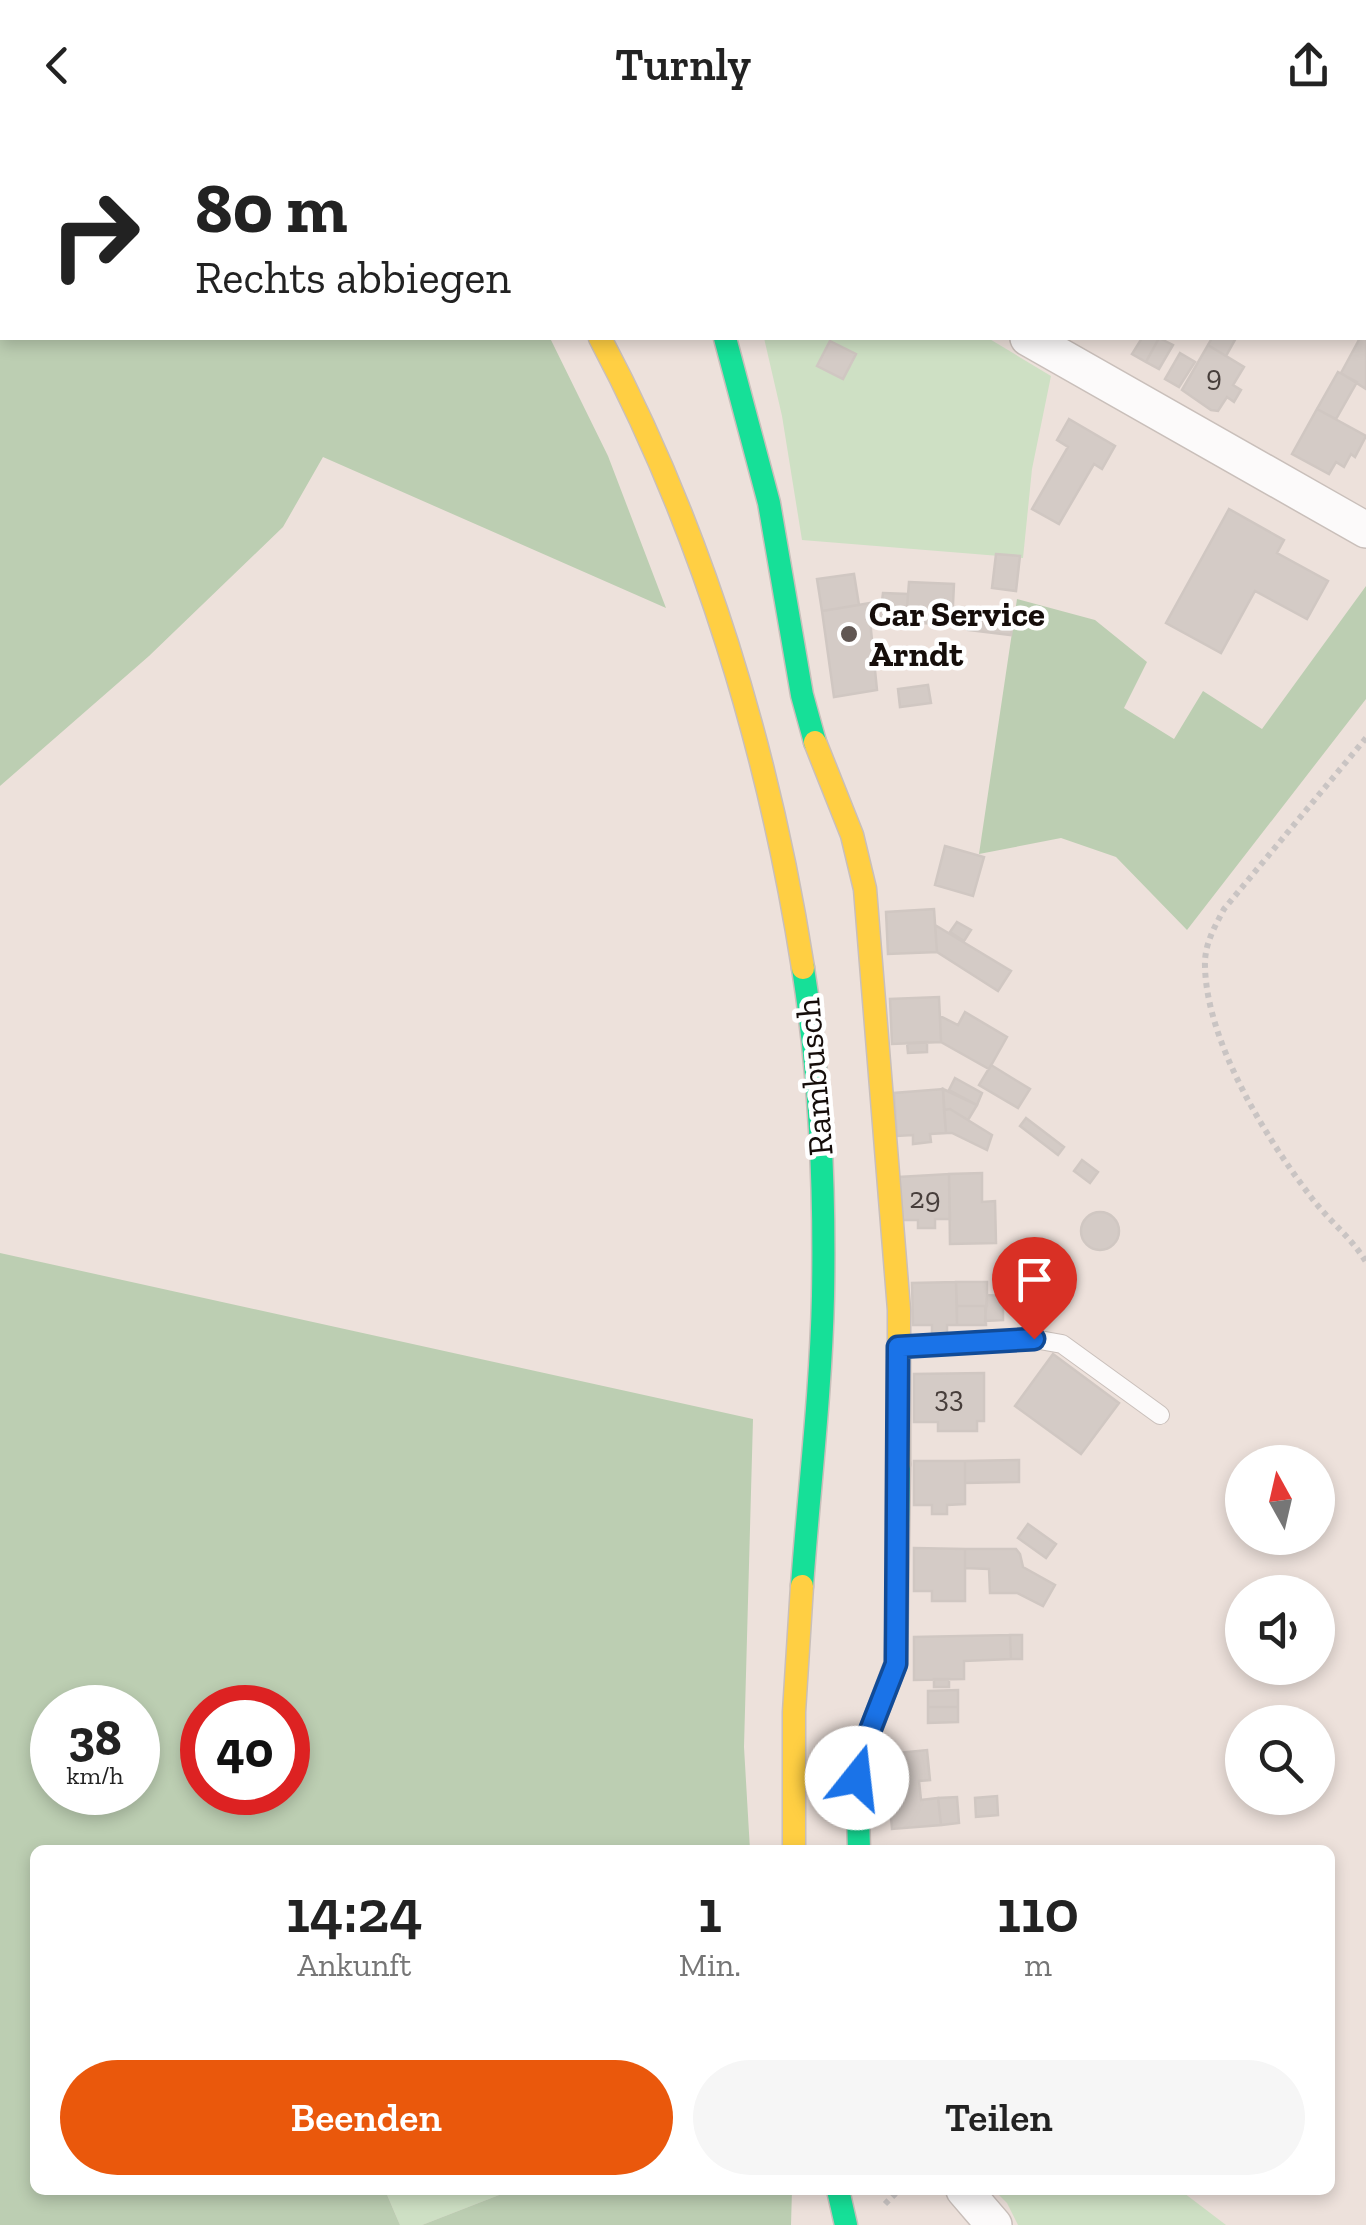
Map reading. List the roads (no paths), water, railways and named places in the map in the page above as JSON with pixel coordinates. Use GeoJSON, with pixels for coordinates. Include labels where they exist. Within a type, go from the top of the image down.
{"type":"FeatureCollection","features":[{"type":"Feature","properties":{"kind":"street","name":"Rambusch"},"geometry":{"type":"LineString","coordinates":[[725,340],[769,503],[802,695],[818,755],[852,835],[866,889],[899,1310],[896,1664],[864,1746],[857,1778],[859,1845]]}},
{"type":"Feature","properties":{"kind":"street"},"geometry":{"type":"LineString","coordinates":[[1032,340],[1366,530]]}},
{"type":"Feature","properties":{"kind":"street","name":"Rambusch"},"geometry":{"type":"LineString","coordinates":[[613,342],[707,587],[755,737],[800,941],[810,1018],[822,1154],[823,1296],[796,1661],[794,1845]]}},
{"type":"Feature","properties":{"kind":"street"},"geometry":{"type":"LineString","coordinates":[[839,2195],[846,2225]]}},
{"type":"Feature","properties":{"kind":"street"},"geometry":{"type":"LineString","coordinates":[[968,2195],[994,2225]]}},
{"type":"Feature","properties":{"kind":"lane"},"geometry":{"type":"LineString","coordinates":[[898,1347],[1034,1339],[1062,1344],[1160,1415]]}},
{"type":"Feature","properties":{"kind":"place","name":"Car Service Arndt"},"geometry":{"type":"Point","coordinates":[849,634]}}]}
